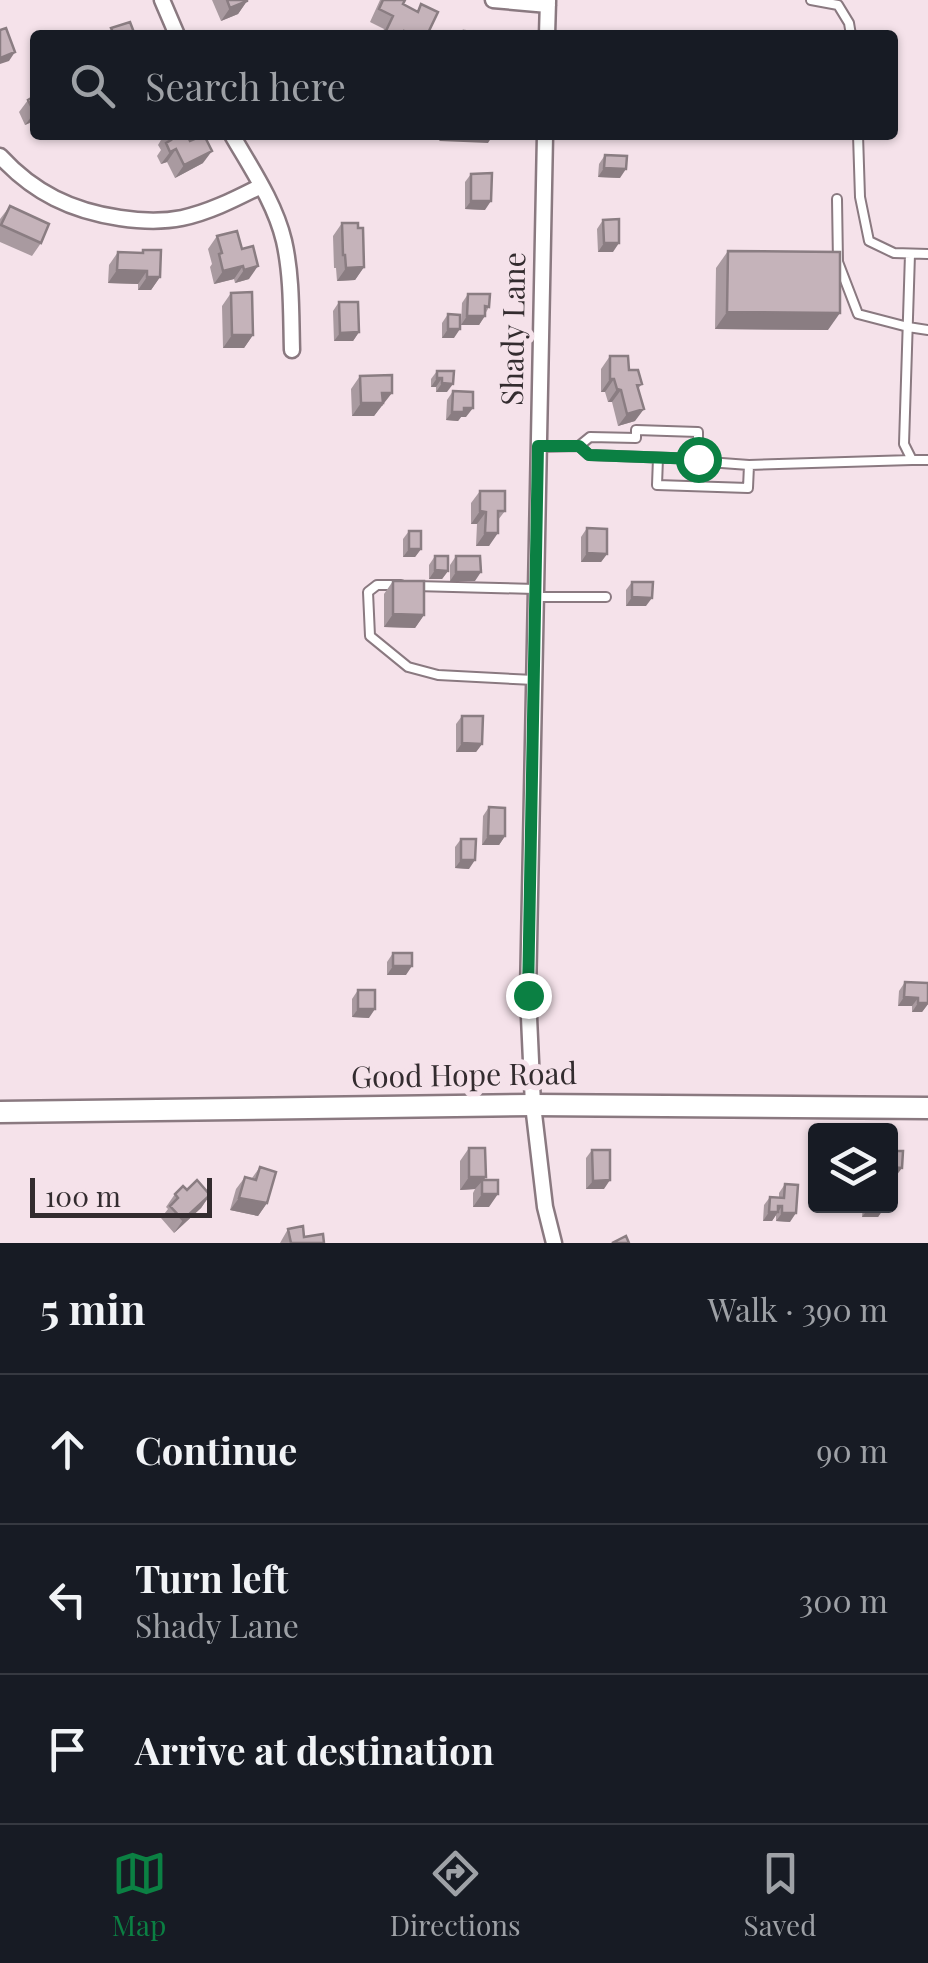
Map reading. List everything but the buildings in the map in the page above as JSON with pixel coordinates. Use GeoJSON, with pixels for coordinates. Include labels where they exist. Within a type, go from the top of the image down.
{"type":"FeatureCollection","features":[{"type":"Feature","properties":{"kind":"main road","name":"Good Hope Road"},"geometry":{"type":"LineString","coordinates":[[0,1112],[533,1104],[928,1108]]}},
{"type":"Feature","properties":{"kind":"street"},"geometry":{"type":"LineString","coordinates":[[162,0],[175,30]]}},
{"type":"Feature","properties":{"kind":"street"},"geometry":{"type":"LineString","coordinates":[[493,0],[548,3],[547,30]]}},
{"type":"Feature","properties":{"kind":"street"},"geometry":{"type":"LineString","coordinates":[[235,140],[274,212],[284,240],[292,350]]}},
{"type":"Feature","properties":{"kind":"street","name":"Shady Lane"},"geometry":{"type":"LineString","coordinates":[[545,140],[528,995],[533,1104],[545,1207],[554,1243]]}},
{"type":"Feature","properties":{"kind":"street"},"geometry":{"type":"LineString","coordinates":[[2,161],[58,202],[95,215],[130,220],[180,218],[216,208],[260,186]]}},
{"type":"Feature","properties":{"kind":"lane"},"geometry":{"type":"LineString","coordinates":[[810,0],[838,5],[850,30]]}},
{"type":"Feature","properties":{"kind":"lane"},"geometry":{"type":"LineString","coordinates":[[858,140],[860,198],[869,240],[894,253],[928,254]]}},
{"type":"Feature","properties":{"kind":"lane"},"geometry":{"type":"LineString","coordinates":[[838,199],[838,262],[858,314],[928,330]]}},
{"type":"Feature","properties":{"kind":"lane"},"geometry":{"type":"LineString","coordinates":[[910,254],[904,444],[912,460]]}},
{"type":"Feature","properties":{"kind":"lane"},"geometry":{"type":"LineString","coordinates":[[538,446],[579,446],[590,437],[636,438],[636,430],[698,432],[698,459]]}},
{"type":"Feature","properties":{"kind":"lane"},"geometry":{"type":"LineString","coordinates":[[579,446],[589,455],[749,465],[928,460]]}},
{"type":"Feature","properties":{"kind":"lane"},"geometry":{"type":"LineString","coordinates":[[658,458],[657,485],[748,488],[749,465]]}},
{"type":"Feature","properties":{"kind":"lane"},"geometry":{"type":"LineString","coordinates":[[534,680],[425,673],[408,667],[370,636],[368,592],[378,585],[606,596]]}},
{"type":"Feature","properties":{"kind":"route"},"geometry":{"type":"LineString","coordinates":[[528,995],[538,446],[579,446],[589,455],[698,459]]}}]}
